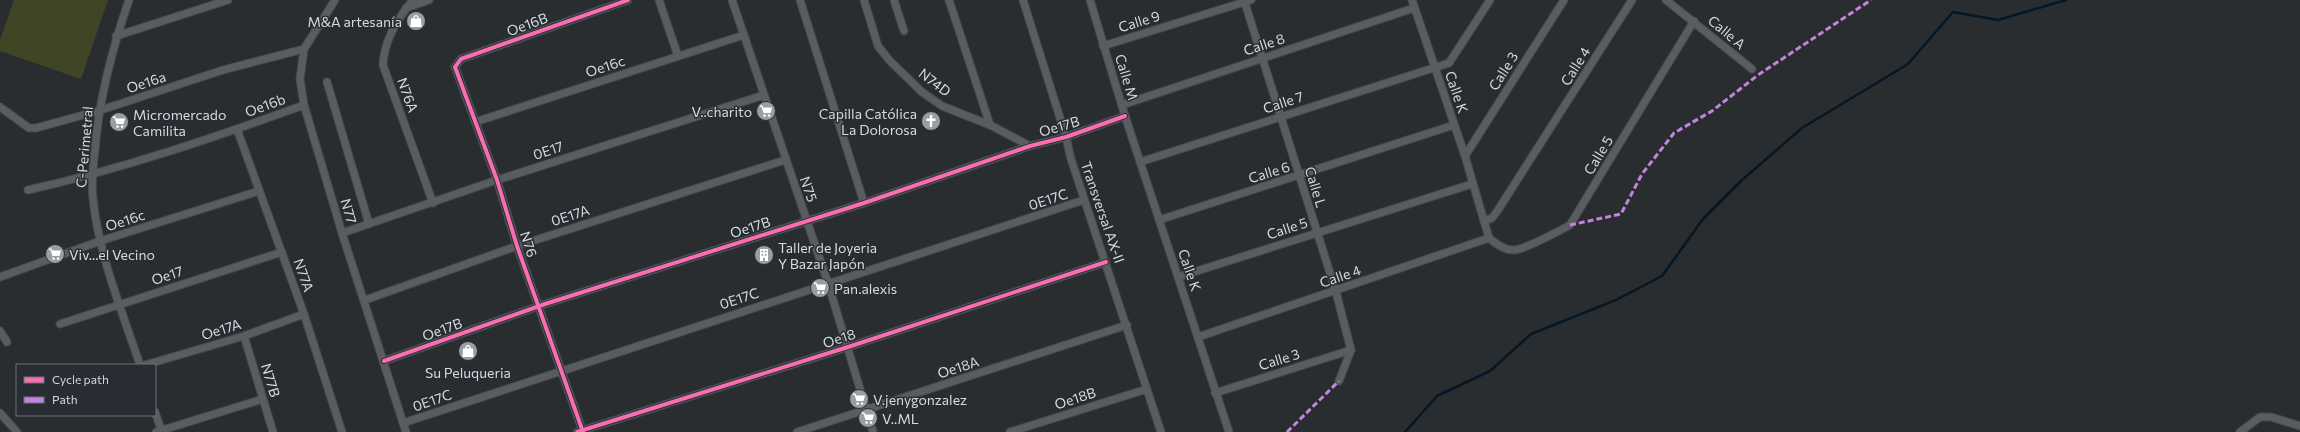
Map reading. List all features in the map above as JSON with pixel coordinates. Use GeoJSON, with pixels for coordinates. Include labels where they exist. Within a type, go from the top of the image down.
{"type":"FeatureCollection","features":[{"type":"Feature","properties":{"kind":"street","name":"C-Perimetral"},"geometry":{"type":"LineString","coordinates":[[129,0],[116,36],[98,111],[92,176],[93,198],[100,242],[140,364]]}},
{"type":"Feature","properties":{"kind":"street"},"geometry":{"type":"LineString","coordinates":[[116,36],[228,0]]}},
{"type":"Feature","properties":{"kind":"street","name":"N77"},"geometry":{"type":"LineString","coordinates":[[335,0],[304,50],[300,79],[304,105],[342,233],[365,300],[406,432]]}},
{"type":"Feature","properties":{"kind":"street","name":"N76A"},"geometry":{"type":"LineString","coordinates":[[413,0],[406,8],[387,40],[383,53],[383,65],[433,203]]}},
{"type":"Feature","properties":{"kind":"street"},"geometry":{"type":"LineString","coordinates":[[406,8],[429,0]]}},
{"type":"Feature","properties":{"kind":"street","name":"Oe16B"},"geometry":{"type":"LineString","coordinates":[[457,62],[628,0]]}},
{"type":"Feature","properties":{"kind":"street"},"geometry":{"type":"LineString","coordinates":[[659,0],[678,56]]}},
{"type":"Feature","properties":{"kind":"street","name":"N75"},"geometry":{"type":"LineString","coordinates":[[732,0],[828,283],[868,410],[873,432]]}},
{"type":"Feature","properties":{"kind":"street"},"geometry":{"type":"LineString","coordinates":[[800,0],[864,203]]}},
{"type":"Feature","properties":{"kind":"street","name":"N74D"},"geometry":{"type":"LineString","coordinates":[[864,0],[878,46],[899,70],[922,92],[942,106],[990,125],[1030,146]]}},
{"type":"Feature","properties":{"kind":"street"},"geometry":{"type":"LineString","coordinates":[[894,0],[904,31]]}},
{"type":"Feature","properties":{"kind":"street"},"geometry":{"type":"LineString","coordinates":[[949,0],[990,125]]}},
{"type":"Feature","properties":{"kind":"street","name":"Transversal AX-II"},"geometry":{"type":"LineString","coordinates":[[1023,0],[1084,200],[1127,325],[1161,432]]}},
{"type":"Feature","properties":{"kind":"street","name":"Calle M"},"geometry":{"type":"LineString","coordinates":[[1090,0],[1125,116]]}},
{"type":"Feature","properties":{"kind":"street","name":"Calle K"},"geometry":{"type":"LineString","coordinates":[[1412,0],[1454,125],[1489,238]]}},
{"type":"Feature","properties":{"kind":"street"},"geometry":{"type":"LineString","coordinates":[[1414,8],[1419,0]]}},
{"type":"Feature","properties":{"kind":"street","name":"Calle 7"},"geometry":{"type":"LineString","coordinates":[[1140,162],[1449,63],[1490,0]]}},
{"type":"Feature","properties":{"kind":"street","name":"Calle 3"},"geometry":{"type":"LineString","coordinates":[[1464,156],[1564,0]]}},
{"type":"Feature","properties":{"kind":"street","name":"Calle 4"},"geometry":{"type":"LineString","coordinates":[[1484,222],[1492,218],[1498,210],[1632,0]]}},
{"type":"Feature","properties":{"kind":"street","name":"Calle A"},"geometry":{"type":"LineString","coordinates":[[1666,0],[1752,69]]}},
{"type":"Feature","properties":{"kind":"street","name":"Calle 9"},"geometry":{"type":"LineString","coordinates":[[1104,46],[1246,1]]}},
{"type":"Feature","properties":{"kind":"street","name":"Calle L"},"geometry":{"type":"LineString","coordinates":[[1246,1],[1279,117],[1300,176],[1316,232],[1336,292],[1351,350]]}},
{"type":"Feature","properties":{"kind":"street","name":"Calle 8"},"geometry":{"type":"LineString","coordinates":[[1122,106],[1414,8]]}},
{"type":"Feature","properties":{"kind":"street","name":"Calle 5"},"geometry":{"type":"LineString","coordinates":[[1489,238],[1499,245],[1515,250],[1554,234],[1570,225],[1694,21]]}},
{"type":"Feature","properties":{"kind":"street","name":"Oe16c"},"geometry":{"type":"LineString","coordinates":[[475,122],[744,35]]}},
{"type":"Feature","properties":{"kind":"street","name":"Oe16a"},"geometry":{"type":"LineString","coordinates":[[0,107],[29,128],[36,128],[98,111],[223,70],[304,50]]}},
{"type":"Feature","properties":{"kind":"street","name":"N76"},"geometry":{"type":"LineString","coordinates":[[457,62],[455,67],[497,180],[517,246],[581,431]]}},
{"type":"Feature","properties":{"kind":"street"},"geometry":{"type":"LineString","coordinates":[[327,82],[369,224]]}},
{"type":"Feature","properties":{"kind":"street","name":"0E17"},"geometry":{"type":"LineString","coordinates":[[342,233],[497,180],[764,95]]}},
{"type":"Feature","properties":{"kind":"street","name":"Oe16b"},"geometry":{"type":"LineString","coordinates":[[28,190],[92,176],[238,129],[304,105]]}},
{"type":"Feature","properties":{"kind":"street","name":"Oe17B"},"geometry":{"type":"LineString","coordinates":[[384,361],[539,306],[806,220],[864,203],[1030,146],[1066,137],[1125,116]]}},
{"type":"Feature","properties":{"kind":"street","name":"Calle K"},"geometry":{"type":"LineString","coordinates":[[1125,116],[1229,432]]}},
{"type":"Feature","properties":{"kind":"street","name":"Calle 6"},"geometry":{"type":"LineString","coordinates":[[1159,220],[1300,176],[1454,125]]}},
{"type":"Feature","properties":{"kind":"street","name":"N77A"},"geometry":{"type":"LineString","coordinates":[[238,129],[304,314],[342,432]]}},
{"type":"Feature","properties":{"kind":"street","name":"0E17A"},"geometry":{"type":"LineString","coordinates":[[365,300],[517,246],[786,160]]}},
{"type":"Feature","properties":{"kind":"street","name":"Calle 5"},"geometry":{"type":"LineString","coordinates":[[1178,277],[1316,232],[1472,184]]}},
{"type":"Feature","properties":{"kind":"street","name":"Oe16c"},"geometry":{"type":"LineString","coordinates":[[0,277],[100,242],[259,191]]}},
{"type":"Feature","properties":{"kind":"street","name":"0E17C"},"geometry":{"type":"LineString","coordinates":[[403,423],[1084,200]]}},
{"type":"Feature","properties":{"kind":"street","name":"Calle 4"},"geometry":{"type":"LineString","coordinates":[[1198,338],[1336,292],[1489,238]]}},
{"type":"Feature","properties":{"kind":"street","name":"Oe17"},"geometry":{"type":"LineString","coordinates":[[60,324],[119,303],[282,252]]}},
{"type":"Feature","properties":{"kind":"street","name":"Oe18"},"geometry":{"type":"LineString","coordinates":[[581,431],[848,347],[1106,262]]}},
{"type":"Feature","properties":{"kind":"street","name":"Oe17A"},"geometry":{"type":"LineString","coordinates":[[148,364],[244,336],[304,314]]}},
{"type":"Feature","properties":{"kind":"street","name":"Oe18A"},"geometry":{"type":"LineString","coordinates":[[798,432],[1127,325]]}},
{"type":"Feature","properties":{"kind":"street"},"geometry":{"type":"LineString","coordinates":[[0,331],[7,342]]}},
{"type":"Feature","properties":{"kind":"street","name":"N77B"},"geometry":{"type":"LineString","coordinates":[[244,336],[273,432]]}},
{"type":"Feature","properties":{"kind":"street"},"geometry":{"type":"LineString","coordinates":[[1339,381],[1351,350]]}},
{"type":"Feature","properties":{"kind":"street","name":"Calle 3"},"geometry":{"type":"LineString","coordinates":[[1215,393],[1351,350]]}},
{"type":"Feature","properties":{"kind":"street","name":"Oe18B"},"geometry":{"type":"LineString","coordinates":[[1010,432],[1147,389]]}},
{"type":"Feature","properties":{"kind":"street"},"geometry":{"type":"LineString","coordinates":[[156,416],[159,431],[263,399]]}},
{"type":"Feature","properties":{"kind":"street"},"geometry":{"type":"LineString","coordinates":[[0,413],[17,432]]}},
{"type":"Feature","properties":{"kind":"street"},"geometry":{"type":"LineString","coordinates":[[2240,432],[2260,417],[2271,417],[2300,426]]}},
{"type":"Feature","properties":{"kind":"green space"},"geometry":{"type":"Polygon","coordinates":[[[14,0],[108,0],[81,79],[0,51],[0,40],[14,0]]]}},
{"type":"Feature","properties":{"kind":"waterway"},"geometry":{"type":"LineString","coordinates":[[1405,432],[1437,396],[1490,371],[1531,334],[1616,300],[1662,276],[1703,219],[1742,180],[1802,128],[1908,64],[1953,12],[1998,20],[2066,0]]}},
{"type":"Feature","properties":{"kind":"marked path"},"geometry":{"type":"LineString","coordinates":[[1570,225],[1621,214],[1642,174],[1674,133],[1712,111],[1758,75],[1871,0]]}},
{"type":"Feature","properties":{"kind":"marked path"},"geometry":{"type":"LineString","coordinates":[[1287,432],[1339,381]]}},
{"type":"Feature","properties":{"kind":"cycle path"},"geometry":{"type":"LineString","coordinates":[[583,432],[517,246],[497,180],[455,67],[461,59],[628,0]]}},
{"type":"Feature","properties":{"kind":"cycle path"},"geometry":{"type":"LineString","coordinates":[[384,361],[545,304],[864,203],[1030,146],[1066,137],[1125,116]]}},
{"type":"Feature","properties":{"kind":"cycle path"},"geometry":{"type":"LineString","coordinates":[[577,432],[848,347],[1106,262]]}},
{"type":"Feature","properties":{"kind":"place","name":"M&A artesanía"},"geometry":{"type":"Point","coordinates":[416,21]}},
{"type":"Feature","properties":{"kind":"place","name":"V..charito"},"geometry":{"type":"Point","coordinates":[766,111]}},
{"type":"Feature","properties":{"kind":"place","name":"Capilla Católica La Dolorosa"},"geometry":{"type":"Point","coordinates":[931,121]}},
{"type":"Feature","properties":{"kind":"place","name":"Micromercado Camilita"},"geometry":{"type":"Point","coordinates":[119,122]}},
{"type":"Feature","properties":{"kind":"place","name":"Viv...el Vecino"},"geometry":{"type":"Point","coordinates":[55,254]}},
{"type":"Feature","properties":{"kind":"place","name":"Taller de Joyeria Y Bazar Japón"},"geometry":{"type":"Point","coordinates":[764,255]}},
{"type":"Feature","properties":{"kind":"place","name":"Pan.alexis"},"geometry":{"type":"Point","coordinates":[820,288]}},
{"type":"Feature","properties":{"kind":"place","name":"Su Peluqueria"},"geometry":{"type":"Point","coordinates":[468,351]}},
{"type":"Feature","properties":{"kind":"place","name":"V.jenygonzalez"},"geometry":{"type":"Point","coordinates":[859,399]}},
{"type":"Feature","properties":{"kind":"place","name":"V..ML"},"geometry":{"type":"Point","coordinates":[868,418]}}]}
